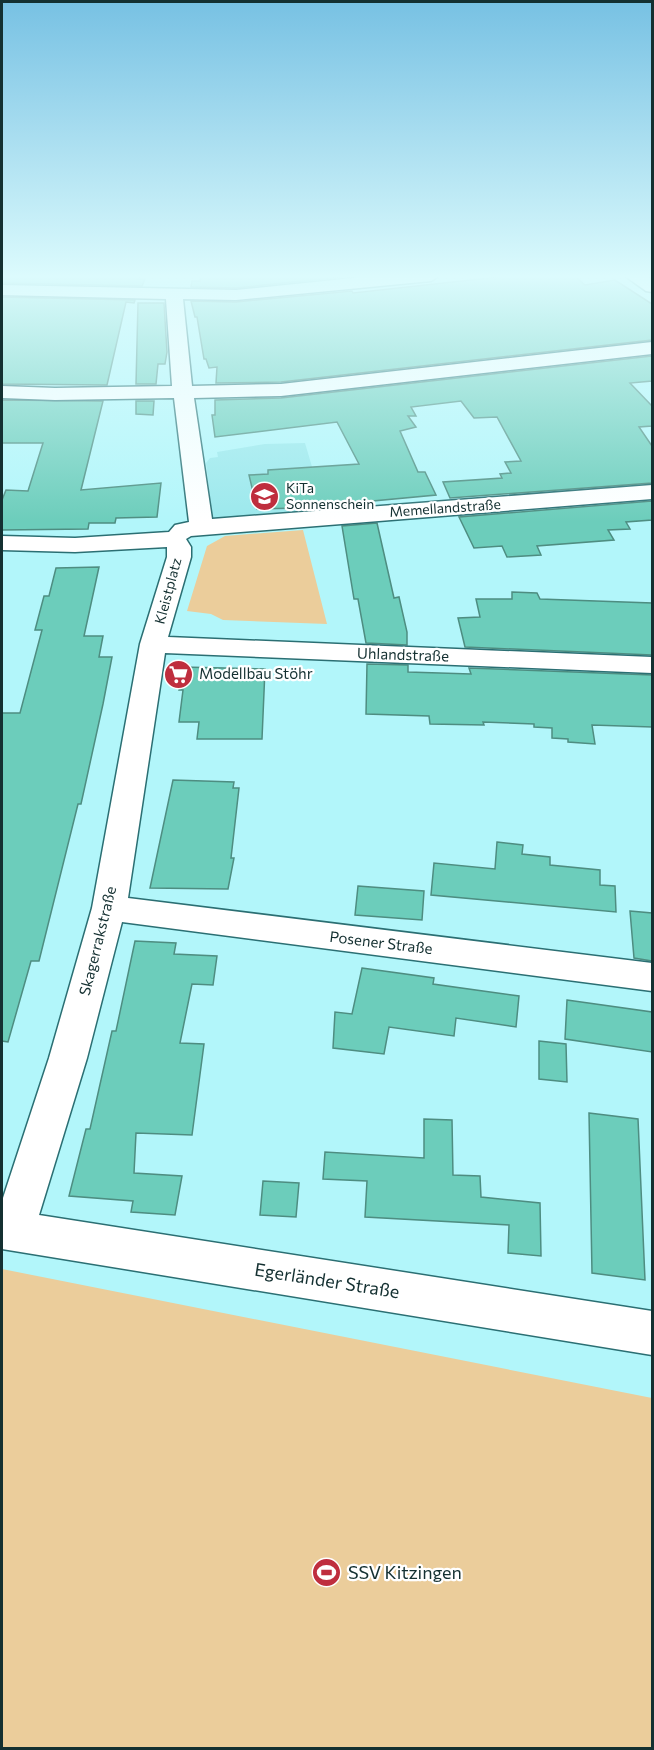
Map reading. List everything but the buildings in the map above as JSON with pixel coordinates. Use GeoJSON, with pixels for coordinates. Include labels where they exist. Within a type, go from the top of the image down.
{"type":"FeatureCollection","features":[{"type":"Feature","properties":{"kind":"street"},"geometry":{"type":"LineString","coordinates":[[2,543],[75,545],[174,539],[183,530],[201,526],[180,358]]}},
{"type":"Feature","properties":{"kind":"street"},"geometry":{"type":"LineString","coordinates":[[2,392],[183,393],[281,390],[567,358]]}},
{"type":"Feature","properties":{"kind":"street","name":"Memellandstraße"},"geometry":{"type":"LineString","coordinates":[[201,526],[652,492]]}},
{"type":"Feature","properties":{"kind":"street","name":"Kleistplatz"},"geometry":{"type":"LineString","coordinates":[[153,644],[179,557],[179,547],[174,539]]}},
{"type":"Feature","properties":{"kind":"street","name":"Uhlandstraße"},"geometry":{"type":"LineString","coordinates":[[153,644],[652,665]]}},
{"type":"Feature","properties":{"kind":"street","name":"Skagerrakstraße"},"geometry":{"type":"LineString","coordinates":[[7,1230],[68,1058],[109,908],[153,644]]}},
{"type":"Feature","properties":{"kind":"street","name":"Posener Straße"},"geometry":{"type":"LineString","coordinates":[[109,908],[652,977]]}},
{"type":"Feature","properties":{"kind":"street","name":"Egerländer Straße"},"geometry":{"type":"LineString","coordinates":[[7,1230],[652,1333]]}},
{"type":"Feature","properties":{"kind":"shaded area","name":"KiTa Sonnenschein"},"geometry":{"type":"Polygon","coordinates":[[[305,443],[325,511],[218,519],[212,516],[206,463],[210,458],[218,457],[217,452],[265,444],[305,443]]]}},
{"type":"Feature","properties":{"kind":"shaded area"},"geometry":{"type":"Polygon","coordinates":[[[303,530],[327,624],[223,620],[211,614],[187,611],[207,546],[225,536],[303,530]]]}},
{"type":"Feature","properties":{"kind":"shaded area","name":"SSV Kitzingen"},"geometry":{"type":"Polygon","coordinates":[[[2,1269],[652,1398],[652,1748],[2,1748],[2,1269]]]}},
{"type":"Feature","properties":{"kind":"place","name":"KiTa Sonnenschein"},"geometry":{"type":"Point","coordinates":[265,496]}},
{"type":"Feature","properties":{"kind":"place","name":"Modellbau Stöhr"},"geometry":{"type":"Point","coordinates":[178,674]}},
{"type":"Feature","properties":{"kind":"place","name":"SSV Kitzingen"},"geometry":{"type":"Point","coordinates":[327,1573]}}]}
